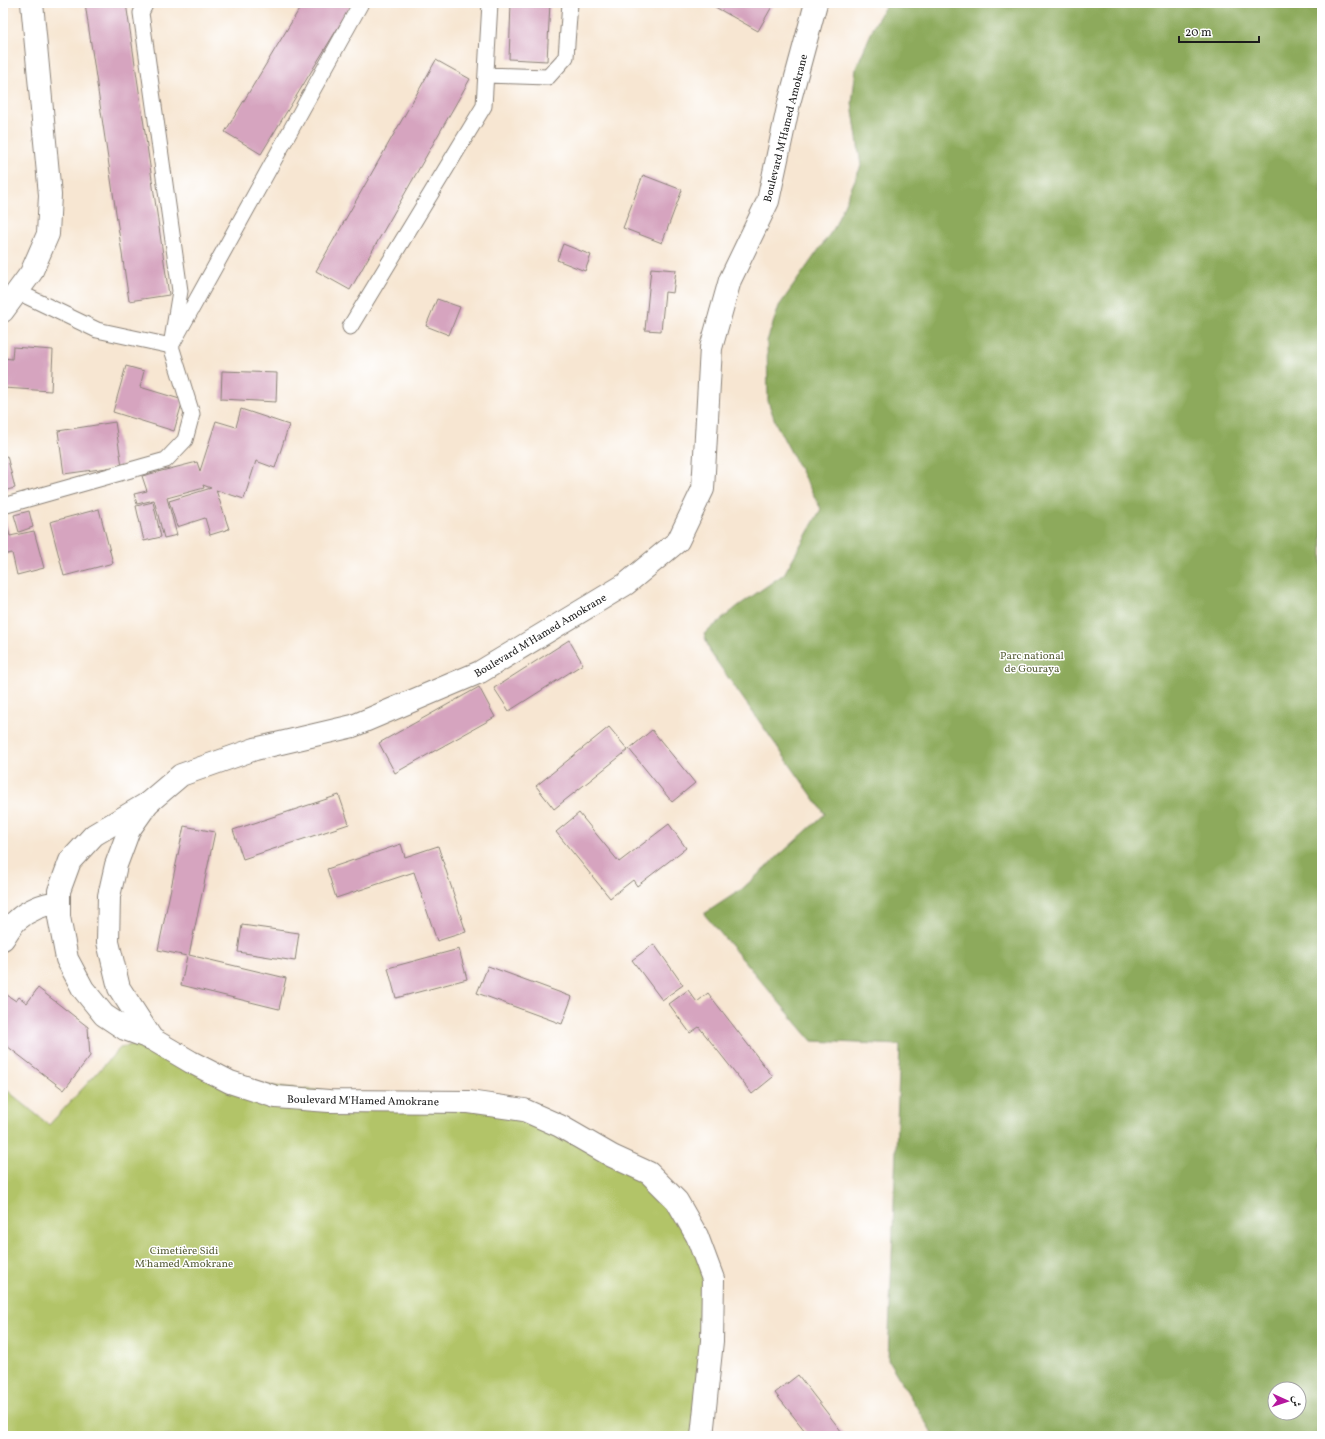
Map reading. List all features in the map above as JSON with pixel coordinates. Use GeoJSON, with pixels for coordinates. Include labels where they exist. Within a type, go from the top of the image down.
{"type":"FeatureCollection","features":[{"type":"Feature","properties":{"kind":"main road"},"geometry":{"type":"LineString","coordinates":[[3,311],[31,273],[48,234],[50,195],[32,3]]}},
{"type":"Feature","properties":{"kind":"main road","name":"Boulevard M'Hamed Amokrane"},"geometry":{"type":"LineString","coordinates":[[702,1436],[712,1341],[712,1279],[697,1236],[677,1201],[649,1173],[612,1156],[560,1126],[524,1110],[468,1102],[329,1101],[276,1097],[230,1082],[191,1062],[152,1039],[119,988],[108,942],[109,896],[116,865],[129,830],[148,803],[181,775],[256,749],[353,726],[480,672],[626,584],[678,541],[703,489],[711,348],[730,280],[768,201],[789,103],[816,3]]}},
{"type":"Feature","properties":{"kind":"main road"},"geometry":{"type":"LineString","coordinates":[[148,803],[94,835],[70,860],[60,891],[59,917],[67,959],[83,989],[104,1015],[125,1029],[152,1039]]}},
{"type":"Feature","properties":{"kind":"main road"},"geometry":{"type":"LineString","coordinates":[[3,939],[15,922],[32,910],[46,904],[59,902]]}},
{"type":"Feature","properties":{"kind":"lane"},"geometry":{"type":"LineString","coordinates":[[3,506],[166,460],[185,440],[192,414],[172,346],[180,291],[141,13],[146,3]]}},
{"type":"Feature","properties":{"kind":"lane"},"geometry":{"type":"LineString","coordinates":[[172,346],[361,3]]}},
{"type":"Feature","properties":{"kind":"lane"},"geometry":{"type":"LineString","coordinates":[[350,327],[484,106],[490,3]]}},
{"type":"Feature","properties":{"kind":"lane"},"geometry":{"type":"LineString","coordinates":[[486,75],[548,78],[566,57],[570,3]]}},
{"type":"Feature","properties":{"kind":"lane"},"geometry":{"type":"LineString","coordinates":[[18,292],[97,330],[172,346]]}},
{"type":"Feature","properties":{"kind":"green space","name":"Parc national de Gouraya"},"geometry":{"type":"Polygon","coordinates":[[[887,3],[1284,3],[1322,10],[1322,1436],[934,1436],[888,1360],[900,1045],[812,1041],[704,914],[742,889],[825,814],[710,652],[704,634],[738,606],[784,574],[821,509],[776,424],[768,401],[767,341],[779,306],[834,228],[861,166],[852,103],[856,68],[875,24],[887,3]]]}},
{"type":"Feature","properties":{"kind":"green space","name":"Cimetière Sidi M'hamed Amokrane"},"geometry":{"type":"Polygon","coordinates":[[[152,1039],[230,1082],[524,1110],[649,1173],[713,1279],[702,1436],[3,1436],[3,1087],[49,1125],[120,1048],[152,1039]]]}},
{"type":"Feature","properties":{"kind":"building"},"geometry":{"type":"Polygon","coordinates":[[[85,3],[126,3],[169,295],[129,301],[85,3]]]}},
{"type":"Feature","properties":{"kind":"building"},"geometry":{"type":"Polygon","coordinates":[[[303,3],[353,3],[261,154],[225,132],[303,3]]]}},
{"type":"Feature","properties":{"kind":"building"},"geometry":{"type":"Polygon","coordinates":[[[511,3],[550,3],[547,61],[509,59],[511,3]]]}},
{"type":"Feature","properties":{"kind":"building"},"geometry":{"type":"Polygon","coordinates":[[[708,3],[774,3],[758,31],[708,3]]]}},
{"type":"Feature","properties":{"kind":"building"},"geometry":{"type":"Polygon","coordinates":[[[436,60],[470,79],[350,290],[316,271],[436,60]]]}},
{"type":"Feature","properties":{"kind":"building"},"geometry":{"type":"Polygon","coordinates":[[[643,175],[682,190],[662,243],[623,228],[643,175]]]}},
{"type":"Feature","properties":{"kind":"building"},"geometry":{"type":"Polygon","coordinates":[[[563,244],[591,255],[585,271],[557,260],[563,244]]]}},
{"type":"Feature","properties":{"kind":"building"},"geometry":{"type":"Polygon","coordinates":[[[651,268],[676,270],[673,293],[665,292],[661,331],[645,330],[651,268]]]}},
{"type":"Feature","properties":{"kind":"building"},"geometry":{"type":"Polygon","coordinates":[[[437,299],[460,307],[449,335],[426,326],[437,299]]]}},
{"type":"Feature","properties":{"kind":"building"},"geometry":{"type":"Polygon","coordinates":[[[13,347],[53,350],[51,391],[3,388],[3,358],[12,359],[13,347]]]}},
{"type":"Feature","properties":{"kind":"building"},"geometry":{"type":"Polygon","coordinates":[[[126,366],[144,371],[140,387],[183,400],[174,431],[113,412],[126,366]]]}},
{"type":"Feature","properties":{"kind":"building"},"geometry":{"type":"Polygon","coordinates":[[[222,371],[277,373],[276,402],[221,399],[222,371]]]}},
{"type":"Feature","properties":{"kind":"building"},"geometry":{"type":"Polygon","coordinates":[[[241,409],[289,425],[275,468],[256,461],[244,499],[216,490],[229,529],[210,535],[205,518],[177,527],[169,501],[211,488],[203,485],[204,488],[167,498],[177,535],[164,538],[154,500],[137,504],[134,494],[147,491],[142,476],[197,462],[200,471],[216,421],[236,427],[241,409]]]}},
{"type":"Feature","properties":{"kind":"building"},"geometry":{"type":"Polygon","coordinates":[[[115,422],[122,466],[64,474],[58,431],[115,422]]]}},
{"type":"Feature","properties":{"kind":"building"},"geometry":{"type":"Polygon","coordinates":[[[7,456],[15,488],[3,491],[3,457],[7,456]]]}},
{"type":"Feature","properties":{"kind":"building"},"geometry":{"type":"Polygon","coordinates":[[[153,502],[161,537],[144,541],[136,506],[153,502]]]}},
{"type":"Feature","properties":{"kind":"building"},"geometry":{"type":"Polygon","coordinates":[[[99,509],[113,563],[64,576],[50,522],[99,509]]]}},
{"type":"Feature","properties":{"kind":"building"},"geometry":{"type":"Polygon","coordinates":[[[29,511],[33,527],[19,532],[14,515],[29,511]]]}},
{"type":"Feature","properties":{"kind":"building"},"geometry":{"type":"Polygon","coordinates":[[[5,517],[10,536],[34,531],[44,568],[17,575],[12,553],[3,555],[3,518],[5,517]]]}},
{"type":"Feature","properties":{"kind":"building"},"geometry":{"type":"Polygon","coordinates":[[[569,640],[583,664],[509,711],[494,688],[569,640]]]}},
{"type":"Feature","properties":{"kind":"building"},"geometry":{"type":"Polygon","coordinates":[[[479,687],[495,717],[395,773],[379,743],[479,687]]]}},
{"type":"Feature","properties":{"kind":"building"},"geometry":{"type":"Polygon","coordinates":[[[609,727],[628,750],[554,809],[536,786],[609,727]]]}},
{"type":"Feature","properties":{"kind":"building"},"geometry":{"type":"Polygon","coordinates":[[[652,730],[695,783],[672,802],[629,749],[652,730]]]}},
{"type":"Feature","properties":{"kind":"building"},"geometry":{"type":"Polygon","coordinates":[[[339,795],[349,824],[243,859],[233,830],[339,795]]]}},
{"type":"Feature","properties":{"kind":"building"},"geometry":{"type":"Polygon","coordinates":[[[579,813],[619,862],[669,824],[686,848],[637,886],[633,880],[610,898],[556,832],[579,813]]]}},
{"type":"Feature","properties":{"kind":"building"},"geometry":{"type":"Polygon","coordinates":[[[184,826],[215,832],[189,955],[286,978],[279,1009],[181,985],[187,956],[158,950],[184,826]]]}},
{"type":"Feature","properties":{"kind":"building"},"geometry":{"type":"Polygon","coordinates":[[[401,844],[405,857],[438,846],[466,932],[437,941],[414,872],[336,898],[327,869],[401,844]]]}},
{"type":"Feature","properties":{"kind":"building"},"geometry":{"type":"Polygon","coordinates":[[[242,925],[299,933],[295,961],[238,952],[242,925]]]}},
{"type":"Feature","properties":{"kind":"building"},"geometry":{"type":"Polygon","coordinates":[[[654,944],[683,985],[662,1000],[632,960],[654,944]]]}},
{"type":"Feature","properties":{"kind":"building"},"geometry":{"type":"Polygon","coordinates":[[[459,949],[467,979],[396,998],[388,968],[459,949]]]}},
{"type":"Feature","properties":{"kind":"building"},"geometry":{"type":"Polygon","coordinates":[[[488,966],[572,997],[562,1024],[477,993],[488,966]]]}},
{"type":"Feature","properties":{"kind":"building"},"geometry":{"type":"Polygon","coordinates":[[[38,988],[88,1027],[90,1056],[64,1090],[3,1043],[4,993],[16,1001],[19,997],[27,1003],[38,988]]]}},
{"type":"Feature","properties":{"kind":"building"},"geometry":{"type":"Polygon","coordinates":[[[688,990],[697,1002],[708,993],[773,1077],[752,1094],[699,1027],[690,1033],[669,1004],[688,990]]]}},
{"type":"Feature","properties":{"kind":"building"},"geometry":{"type":"Polygon","coordinates":[[[798,1375],[845,1436],[809,1436],[775,1393],[798,1375]]]}}]}
